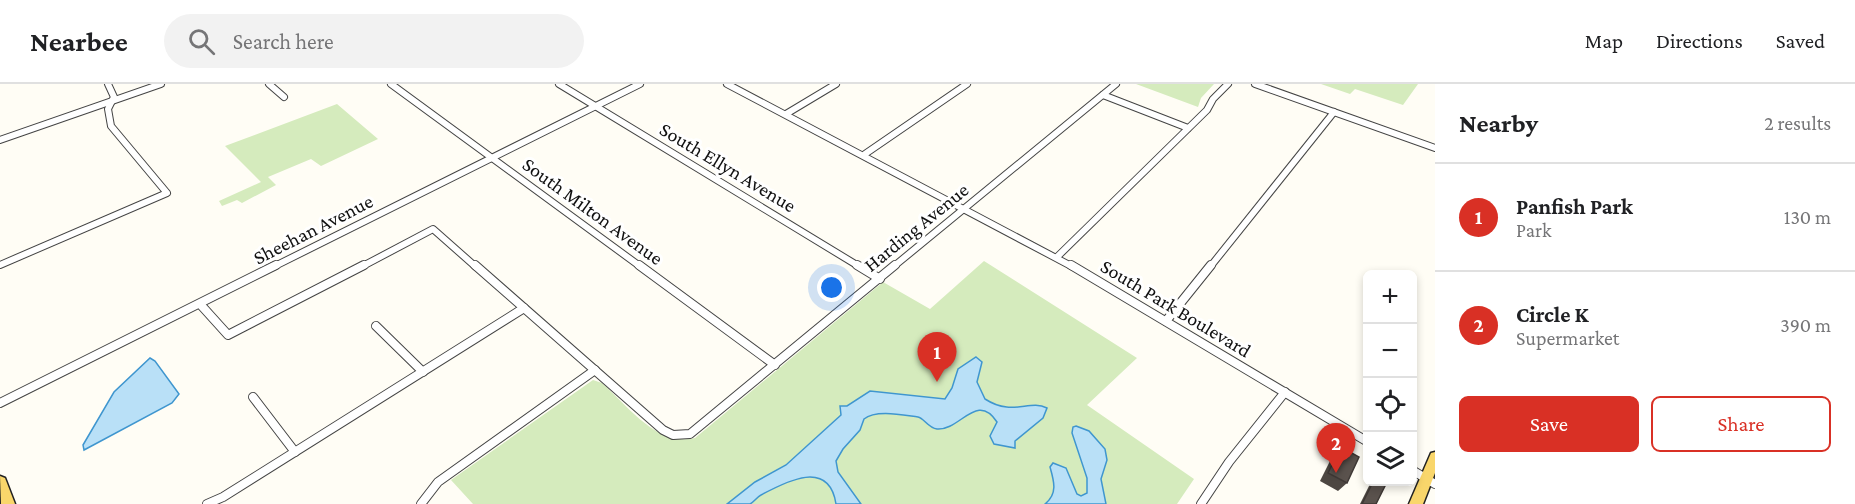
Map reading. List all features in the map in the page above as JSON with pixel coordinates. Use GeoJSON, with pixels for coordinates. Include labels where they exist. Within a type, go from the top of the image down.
{"type":"FeatureCollection","features":[{"type":"Feature","properties":{"kind":"main road"},"geometry":{"type":"LineString","coordinates":[[1416,504],[1431,481],[1435,457]]}},
{"type":"Feature","properties":{"kind":"main road"},"geometry":{"type":"LineString","coordinates":[[0,482],[8,504]]}},
{"type":"Feature","properties":{"kind":"street"},"geometry":{"type":"LineString","coordinates":[[0,264],[167,194],[111,126],[108,110],[114,100],[114,94],[108,84]]}},
{"type":"Feature","properties":{"kind":"street"},"geometry":{"type":"LineString","coordinates":[[0,140],[161,84]]}},
{"type":"Feature","properties":{"kind":"street"},"geometry":{"type":"LineString","coordinates":[[269,84],[284,97]]}},
{"type":"Feature","properties":{"kind":"street","name":"South Milton Avenue"},"geometry":{"type":"LineString","coordinates":[[392,84],[775,365]]}},
{"type":"Feature","properties":{"kind":"street","name":"South Ellyn Avenue"},"geometry":{"type":"LineString","coordinates":[[559,84],[880,279]]}},
{"type":"Feature","properties":{"kind":"street","name":"Sheehan Avenue"},"geometry":{"type":"LineString","coordinates":[[0,403],[640,84]]}},
{"type":"Feature","properties":{"kind":"street","name":"South Park Boulevard"},"geometry":{"type":"LineString","coordinates":[[727,84],[865,154],[1057,257],[1363,439]]}},
{"type":"Feature","properties":{"kind":"street"},"geometry":{"type":"LineString","coordinates":[[786,114],[836,84]]}},
{"type":"Feature","properties":{"kind":"street"},"geometry":{"type":"LineString","coordinates":[[865,154],[967,84]]}},
{"type":"Feature","properties":{"kind":"street","name":"Harding Avenue"},"geometry":{"type":"LineString","coordinates":[[595,370],[663,430],[680,436],[696,431],[1116,84]]}},
{"type":"Feature","properties":{"kind":"street"},"geometry":{"type":"LineString","coordinates":[[1057,257],[1188,128],[1228,84]]}},
{"type":"Feature","properties":{"kind":"street"},"geometry":{"type":"LineString","coordinates":[[1255,84],[1435,148]]}},
{"type":"Feature","properties":{"kind":"street"},"geometry":{"type":"LineString","coordinates":[[1103,95],[1188,128]]}},
{"type":"Feature","properties":{"kind":"street"},"geometry":{"type":"LineString","coordinates":[[1166,321],[1334,112]]}},
{"type":"Feature","properties":{"kind":"street"},"geometry":{"type":"LineString","coordinates":[[200,304],[221,330],[228,335],[236,333],[433,229],[595,370],[438,482],[421,504]]}},
{"type":"Feature","properties":{"kind":"street"},"geometry":{"type":"LineString","coordinates":[[207,504],[295,452],[524,308]]}},
{"type":"Feature","properties":{"kind":"street"},"geometry":{"type":"LineString","coordinates":[[376,326],[423,372]]}},
{"type":"Feature","properties":{"kind":"street"},"geometry":{"type":"LineString","coordinates":[[1201,504],[1239,448],[1285,392]]}},
{"type":"Feature","properties":{"kind":"street"},"geometry":{"type":"LineString","coordinates":[[253,397],[295,452]]}},
{"type":"Feature","properties":{"kind":"street"},"geometry":{"type":"LineString","coordinates":[[1417,472],[1431,481]]}},
{"type":"Feature","properties":{"kind":"green space"},"geometry":{"type":"Polygon","coordinates":[[[1136,84],[1214,84],[1201,98],[1198,107],[1136,84]]]}},
{"type":"Feature","properties":{"kind":"green space"},"geometry":{"type":"Polygon","coordinates":[[[1321,84],[1418,84],[1403,105],[1355,89],[1350,94],[1321,84]]]}},
{"type":"Feature","properties":{"kind":"green space"},"geometry":{"type":"Polygon","coordinates":[[[337,104],[378,139],[321,166],[311,159],[268,177],[276,185],[242,203],[237,200],[222,206],[219,201],[261,182],[225,146],[337,104]]]}},
{"type":"Feature","properties":{"kind":"green space"},"geometry":{"type":"Polygon","coordinates":[[[984,261],[1137,358],[1087,405],[1194,479],[1177,504],[473,504],[451,480],[593,380],[602,383],[633,413],[656,431],[681,439],[695,438],[883,282],[930,309],[984,261]]]}},
{"type":"Feature","properties":{"kind":"water"},"geometry":{"type":"Polygon","coordinates":[[[976,357],[982,362],[977,382],[985,399],[1004,407],[1034,405],[1047,408],[1043,418],[1015,441],[1015,448],[994,444],[990,436],[997,422],[990,413],[982,410],[975,411],[945,428],[937,429],[918,417],[875,414],[864,419],[860,430],[843,449],[836,461],[838,472],[861,504],[836,504],[832,490],[825,482],[806,477],[783,484],[750,504],[727,504],[755,482],[786,465],[841,415],[840,406],[847,406],[870,391],[945,399],[952,388],[958,369],[976,357]]]}},
{"type":"Feature","properties":{"kind":"water"},"geometry":{"type":"Polygon","coordinates":[[[150,358],[155,361],[179,394],[172,403],[84,450],[83,445],[114,392],[150,358]]]}},
{"type":"Feature","properties":{"kind":"water"},"geometry":{"type":"Polygon","coordinates":[[[1073,427],[1089,431],[1105,449],[1107,460],[1101,479],[1106,504],[1045,504],[1053,492],[1054,482],[1050,467],[1053,463],[1066,468],[1077,494],[1081,496],[1087,493],[1087,478],[1072,433],[1073,427]]]}},
{"type":"Feature","properties":{"kind":"building"},"geometry":{"type":"Polygon","coordinates":[[[1341,447],[1359,457],[1347,483],[1328,473],[1341,447]]]}},
{"type":"Feature","properties":{"kind":"building"},"geometry":{"type":"Polygon","coordinates":[[[1371,486],[1385,486],[1376,504],[1362,504],[1371,486]]]}},
{"type":"Feature","properties":{"kind":"place","name":"Panfish Park"},"geometry":{"type":"Point","coordinates":[937,382]}},
{"type":"Feature","properties":{"kind":"place","name":"Circle K"},"geometry":{"type":"Point","coordinates":[1336,473]}}]}
